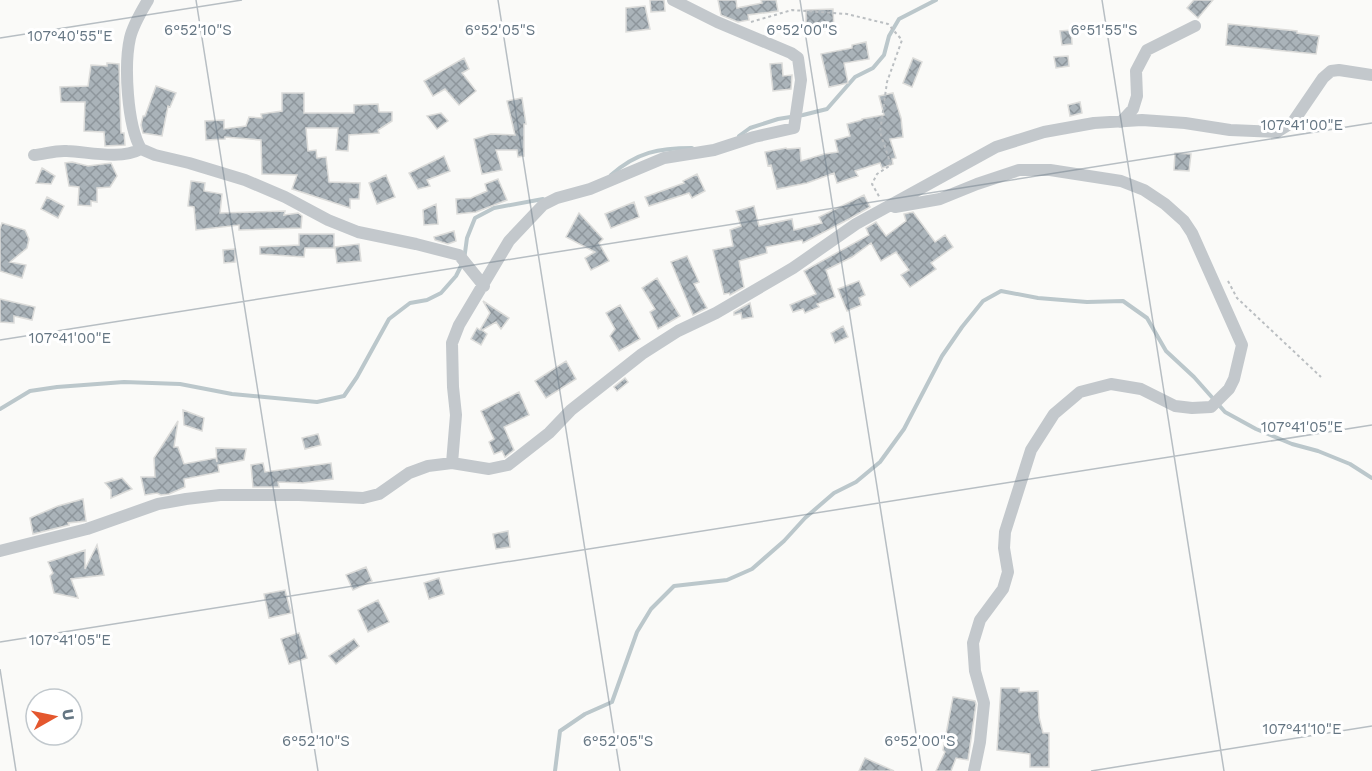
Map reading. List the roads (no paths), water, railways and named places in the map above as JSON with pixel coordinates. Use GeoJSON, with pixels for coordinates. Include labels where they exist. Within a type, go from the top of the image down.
{"type":"FeatureCollection","features":[{"type":"Feature","properties":{"kind":"street"},"geometry":{"type":"LineString","coordinates":[[148,0],[130,38],[128,60],[132,127],[141,149],[245,180],[358,232],[459,255],[484,286]]}},
{"type":"Feature","properties":{"kind":"street"},"geometry":{"type":"LineString","coordinates":[[452,463],[456,415],[452,376],[452,342],[459,325],[509,240],[543,205],[557,198],[590,189],[664,158],[714,150],[754,137],[794,128],[801,80],[798,58],[673,0]]}},
{"type":"Feature","properties":{"kind":"street"},"geometry":{"type":"LineString","coordinates":[[1121,122],[1133,109],[1137,96],[1136,71],[1147,50],[1195,26]]}},
{"type":"Feature","properties":{"kind":"street"},"geometry":{"type":"LineString","coordinates":[[0,551],[87,529],[158,504],[186,499],[220,495],[363,498],[380,494],[409,473],[428,466],[452,463],[489,470],[508,465],[642,354],[678,331],[716,313],[793,268],[856,224],[996,147],[1044,132],[1094,123],[1142,120],[1185,123],[1230,130],[1277,132],[1293,122],[1323,78],[1331,71],[1372,75]]}},
{"type":"Feature","properties":{"kind":"street"},"geometry":{"type":"LineString","coordinates":[[34,155],[63,150],[121,154],[141,149]]}},
{"type":"Feature","properties":{"kind":"street"},"geometry":{"type":"LineString","coordinates":[[886,208],[940,200],[977,184],[1019,170],[1050,170],[1121,181],[1144,190],[1185,221],[1242,345],[1239,363],[1229,389],[1211,407],[1175,406],[1141,389],[1111,384],[1080,392],[1054,414],[1031,450],[1005,532],[1004,548],[1008,572],[1003,589],[980,620],[973,644],[975,671],[984,703],[974,771]]}},
{"type":"Feature","properties":{"kind":"waterway"},"geometry":{"type":"LineString","coordinates":[[739,136],[750,128],[778,119],[827,109],[855,77],[873,68],[884,55],[889,36],[899,19],[936,0]]}},
{"type":"Feature","properties":{"kind":"waterway"},"geometry":{"type":"LineString","coordinates":[[611,175],[639,156],[659,150],[692,148]]}},
{"type":"Feature","properties":{"kind":"waterway"},"geometry":{"type":"LineString","coordinates":[[0,409],[30,391],[124,382],[180,384],[232,394],[317,402],[344,396],[389,319],[410,303],[427,300],[441,293],[456,276],[464,260],[467,238],[475,218],[494,208],[543,199]]}},
{"type":"Feature","properties":{"kind":"waterway"},"geometry":{"type":"LineString","coordinates":[[555,771],[560,731],[585,714],[612,702],[637,632],[651,609],[674,586],[727,580],[752,569],[834,493],[856,482],[880,462],[904,429],[942,356],[962,327],[983,301],[1001,291],[1038,298],[1087,302],[1123,301],[1147,318],[1166,351],[1194,377],[1225,412],[1256,429],[1292,444],[1318,451],[1350,464],[1372,478]]}}]}
